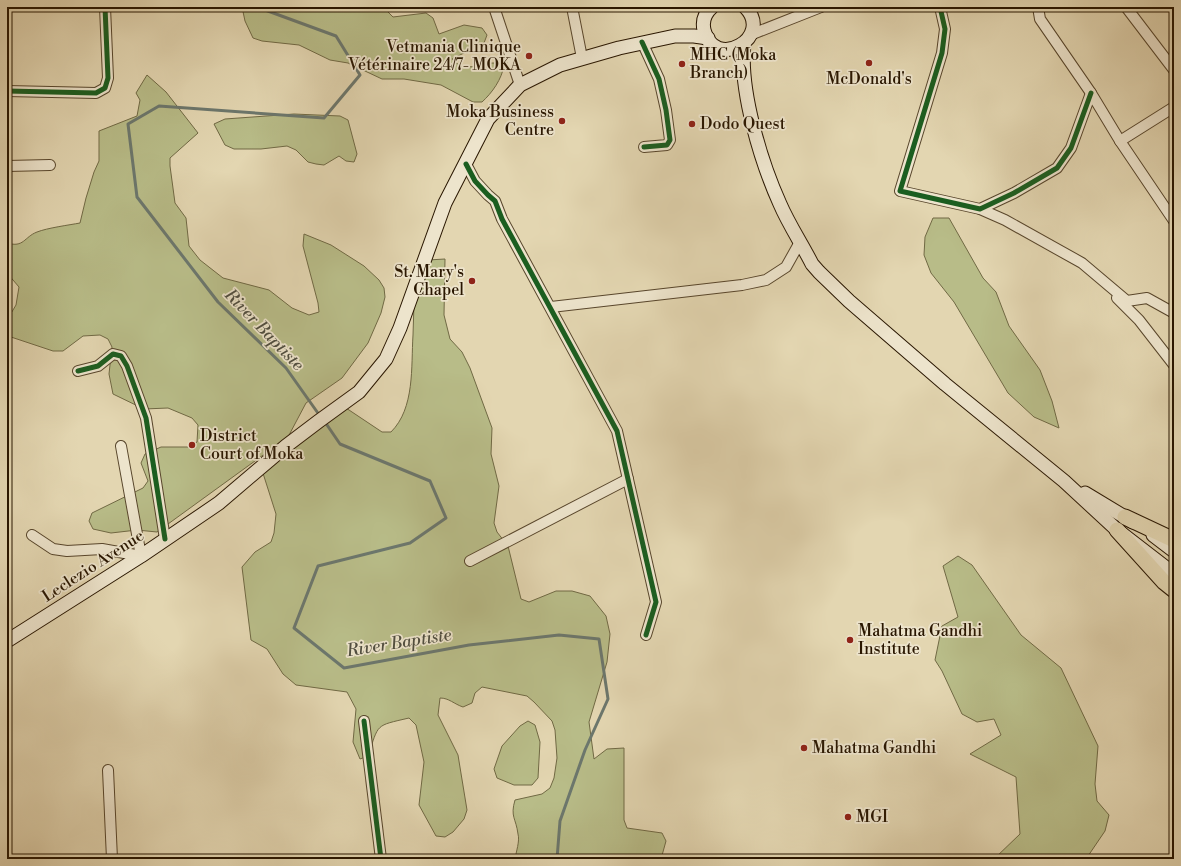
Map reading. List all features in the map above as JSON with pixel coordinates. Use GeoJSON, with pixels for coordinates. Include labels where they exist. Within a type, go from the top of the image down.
{"type":"FeatureCollection","features":[{"type":"Feature","properties":{"kind":"main road"},"geometry":{"type":"LineString","coordinates":[[712,7],[706,14],[704,21],[705,33],[716,46],[726,49],[739,47],[747,39]]}},
{"type":"Feature","properties":{"kind":"main road"},"geometry":{"type":"LineString","coordinates":[[745,7],[751,15],[752,22],[747,39],[743,72],[752,119],[766,167],[780,205],[812,264],[849,300],[945,384],[1064,481],[1117,530],[1174,574]]}},
{"type":"Feature","properties":{"kind":"main road","name":"Leclezio Avenue"},"geometry":{"type":"LineString","coordinates":[[675,36],[704,21]]}},
{"type":"Feature","properties":{"kind":"main road","name":"Leclezio Avenue"},"geometry":{"type":"LineString","coordinates":[[7,641],[141,556],[219,503],[286,446],[359,392],[386,359],[400,328],[445,203],[488,119],[520,85],[560,65],[642,42],[675,36],[708,38]]}},
{"type":"Feature","properties":{"kind":"main road"},"geometry":{"type":"LineString","coordinates":[[726,49],[735,58],[743,72]]}},
{"type":"Feature","properties":{"kind":"main road"},"geometry":{"type":"LineString","coordinates":[[1064,481],[1125,516],[1174,540]]}},
{"type":"Feature","properties":{"kind":"main road"},"geometry":{"type":"LineString","coordinates":[[1125,516],[1174,551]]}},
{"type":"Feature","properties":{"kind":"main road"},"geometry":{"type":"LineString","coordinates":[[1117,530],[1164,582],[1174,590]]}},
{"type":"Feature","properties":{"kind":"street"},"geometry":{"type":"LineString","coordinates":[[7,90],[96,93],[105,88],[108,78],[105,7]]}},
{"type":"Feature","properties":{"kind":"street"},"geometry":{"type":"LineString","coordinates":[[494,7],[520,85]]}},
{"type":"Feature","properties":{"kind":"street"},"geometry":{"type":"LineString","coordinates":[[572,7],[582,58]]}},
{"type":"Feature","properties":{"kind":"street"},"geometry":{"type":"LineString","coordinates":[[747,39],[821,7]]}},
{"type":"Feature","properties":{"kind":"street"},"geometry":{"type":"LineString","coordinates":[[940,7],[944,29],[942,53],[900,191],[980,209],[1005,220],[1082,263],[1127,301],[1147,298],[1174,313]]}},
{"type":"Feature","properties":{"kind":"street"},"geometry":{"type":"LineString","coordinates":[[1038,7],[1040,19],[1091,93],[1120,141],[1174,221]]}},
{"type":"Feature","properties":{"kind":"street"},"geometry":{"type":"LineString","coordinates":[[1126,7],[1174,70]]}},
{"type":"Feature","properties":{"kind":"street"},"geometry":{"type":"LineString","coordinates":[[752,22],[781,23]]}},
{"type":"Feature","properties":{"kind":"street"},"geometry":{"type":"LineString","coordinates":[[642,42],[659,79],[666,110],[670,140],[667,145],[644,147]]}},
{"type":"Feature","properties":{"kind":"street"},"geometry":{"type":"LineString","coordinates":[[980,209],[1014,193],[1057,168],[1071,148],[1091,93]]}},
{"type":"Feature","properties":{"kind":"street"},"geometry":{"type":"LineString","coordinates":[[1120,141],[1174,107]]}},
{"type":"Feature","properties":{"kind":"street"},"geometry":{"type":"LineString","coordinates":[[466,164],[475,181],[491,198],[617,431],[656,602],[646,635]]}},
{"type":"Feature","properties":{"kind":"street"},"geometry":{"type":"LineString","coordinates":[[7,166],[50,165]]}},
{"type":"Feature","properties":{"kind":"street"},"geometry":{"type":"LineString","coordinates":[[551,307],[742,285],[766,280],[786,267],[800,242]]}},
{"type":"Feature","properties":{"kind":"street"},"geometry":{"type":"LineString","coordinates":[[1082,263],[1139,320],[1174,365]]}},
{"type":"Feature","properties":{"kind":"street"},"geometry":{"type":"LineString","coordinates":[[78,371],[98,366],[113,354],[121,356],[124,361],[146,418],[165,540]]}},
{"type":"Feature","properties":{"kind":"street"},"geometry":{"type":"LineString","coordinates":[[32,535],[53,549],[67,551],[102,549],[141,556],[121,446]]}},
{"type":"Feature","properties":{"kind":"street"},"geometry":{"type":"LineString","coordinates":[[470,561],[628,479]]}},
{"type":"Feature","properties":{"kind":"street"},"geometry":{"type":"LineString","coordinates":[[364,721],[381,859]]}},
{"type":"Feature","properties":{"kind":"street"},"geometry":{"type":"LineString","coordinates":[[108,770],[112,859]]}},
{"type":"Feature","properties":{"kind":"green space"},"geometry":{"type":"Polygon","coordinates":[[[242,7],[383,7],[393,17],[426,13],[433,18],[439,34],[464,25],[482,28],[487,35],[484,43],[452,59],[457,63],[462,66],[472,67],[488,63],[496,63],[504,65],[503,70],[493,90],[486,98],[482,102],[473,102],[441,85],[404,79],[382,79],[348,63],[330,60],[299,45],[262,41],[253,38],[245,21],[242,7]]]}},
{"type":"Feature","properties":{"kind":"green space"},"geometry":{"type":"Polygon","coordinates":[[[147,75],[166,92],[198,133],[170,158],[170,166],[175,203],[186,218],[189,246],[200,260],[223,278],[269,290],[292,308],[309,315],[319,312],[303,246],[304,234],[331,245],[364,266],[379,280],[384,288],[385,297],[381,313],[368,343],[342,378],[306,403],[288,437],[157,532],[137,530],[111,533],[93,529],[89,521],[92,513],[143,488],[148,481],[141,463],[145,454],[161,447],[189,447],[197,442],[198,425],[192,418],[168,408],[144,409],[113,394],[109,374],[112,347],[108,339],[100,335],[83,336],[63,351],[53,351],[11,337],[7,332],[7,320],[16,305],[19,287],[7,273],[7,243],[21,243],[33,234],[41,231],[80,223],[86,198],[99,161],[99,131],[137,116],[140,100],[136,93],[147,75]]]}},
{"type":"Feature","properties":{"kind":"green space"},"geometry":{"type":"Polygon","coordinates":[[[294,114],[340,116],[348,120],[357,154],[354,162],[346,161],[339,156],[324,165],[316,164],[308,162],[296,150],[287,146],[261,149],[234,149],[225,145],[214,124],[225,119],[294,114]]]}},
{"type":"Feature","properties":{"kind":"green space"},"geometry":{"type":"Polygon","coordinates":[[[933,218],[949,218],[983,278],[996,292],[1009,326],[1040,370],[1052,401],[1059,428],[1034,417],[1008,393],[954,302],[931,273],[924,255],[925,237],[933,218]]]}},
{"type":"Feature","properties":{"kind":"green space"},"geometry":{"type":"Polygon","coordinates":[[[445,259],[444,315],[450,339],[462,352],[470,368],[492,428],[491,454],[499,486],[494,523],[497,532],[508,546],[521,599],[529,602],[556,591],[572,591],[590,596],[606,616],[610,634],[607,662],[589,722],[594,759],[607,749],[624,748],[624,820],[627,828],[662,833],[666,841],[661,859],[515,859],[519,840],[513,814],[515,800],[542,794],[550,788],[554,778],[557,758],[555,730],[552,721],[527,696],[482,687],[475,693],[472,703],[463,707],[446,699],[440,698],[438,715],[458,755],[467,810],[464,819],[453,832],[445,837],[436,836],[419,805],[424,762],[416,725],[409,718],[384,725],[374,737],[368,756],[360,759],[353,742],[356,709],[347,692],[296,685],[283,674],[267,649],[251,640],[242,567],[255,552],[271,542],[274,533],[276,514],[261,467],[346,408],[382,432],[391,432],[399,422],[404,411],[410,386],[415,271],[428,260],[445,259]]]}},
{"type":"Feature","properties":{"kind":"green space"},"geometry":{"type":"Polygon","coordinates":[[[958,556],[972,565],[1021,635],[1061,668],[1098,746],[1095,784],[1097,801],[1109,815],[1105,831],[1086,859],[994,859],[1020,834],[1016,777],[970,754],[1001,735],[994,719],[977,722],[962,714],[942,671],[935,660],[942,626],[958,617],[943,566],[958,556]]]}},
{"type":"Feature","properties":{"kind":"green space"},"geometry":{"type":"Polygon","coordinates":[[[528,721],[535,725],[540,742],[538,778],[532,785],[514,785],[497,778],[494,769],[502,746],[520,726],[528,721]]]}},
{"type":"Feature","properties":{"kind":"waterway","name":"River Baptiste"},"geometry":{"type":"LineString","coordinates":[[257,7],[336,36],[360,75],[324,118],[159,106],[128,124],[137,197],[218,302],[286,368],[320,416]]}},
{"type":"Feature","properties":{"kind":"waterway","name":"River Baptiste"},"geometry":{"type":"LineString","coordinates":[[325,422],[340,444],[430,481],[446,518],[410,543],[318,566],[294,628],[344,668],[469,645],[559,635],[599,639],[608,699],[585,750],[560,821],[557,859]]}},
{"type":"Feature","properties":{"kind":"cycle path"},"geometry":{"type":"LineString","coordinates":[[7,91],[96,93],[105,88],[108,78],[105,7]]}},
{"type":"Feature","properties":{"kind":"cycle path"},"geometry":{"type":"LineString","coordinates":[[940,7],[945,29],[942,53],[900,191],[980,209],[1014,193],[1057,168],[1071,148],[1091,93]]}},
{"type":"Feature","properties":{"kind":"cycle path"},"geometry":{"type":"LineString","coordinates":[[642,42],[659,79],[666,110],[670,140],[667,145],[644,147]]}},
{"type":"Feature","properties":{"kind":"cycle path"},"geometry":{"type":"LineString","coordinates":[[466,164],[475,181],[495,201],[502,219],[617,431],[656,602],[646,635]]}},
{"type":"Feature","properties":{"kind":"cycle path"},"geometry":{"type":"LineString","coordinates":[[78,371],[98,366],[113,354],[121,356],[127,366],[146,418],[165,539]]}},
{"type":"Feature","properties":{"kind":"cycle path"},"geometry":{"type":"LineString","coordinates":[[364,721],[381,859]]}},
{"type":"Feature","properties":{"kind":"place","name":"Vetmania Clinique Vétérinaire 24/7- MOKA"},"geometry":{"type":"Point","coordinates":[529,56]}},
{"type":"Feature","properties":{"kind":"place","name":"McDonald's"},"geometry":{"type":"Point","coordinates":[869,63]}},
{"type":"Feature","properties":{"kind":"place","name":"MHC (Moka Branch)"},"geometry":{"type":"Point","coordinates":[682,64]}},
{"type":"Feature","properties":{"kind":"place","name":"Moka Business Centre"},"geometry":{"type":"Point","coordinates":[562,121]}},
{"type":"Feature","properties":{"kind":"place","name":"Dodo Quest"},"geometry":{"type":"Point","coordinates":[692,124]}},
{"type":"Feature","properties":{"kind":"place","name":"St. Mary's Chapel"},"geometry":{"type":"Point","coordinates":[472,281]}},
{"type":"Feature","properties":{"kind":"place","name":"District Court of Moka"},"geometry":{"type":"Point","coordinates":[192,445]}},
{"type":"Feature","properties":{"kind":"place","name":"Mahatma Gandhi Institute"},"geometry":{"type":"Point","coordinates":[850,640]}},
{"type":"Feature","properties":{"kind":"place","name":"Mahatma Gandhi"},"geometry":{"type":"Point","coordinates":[804,748]}},
{"type":"Feature","properties":{"kind":"place","name":"MGI"},"geometry":{"type":"Point","coordinates":[848,817]}}]}
